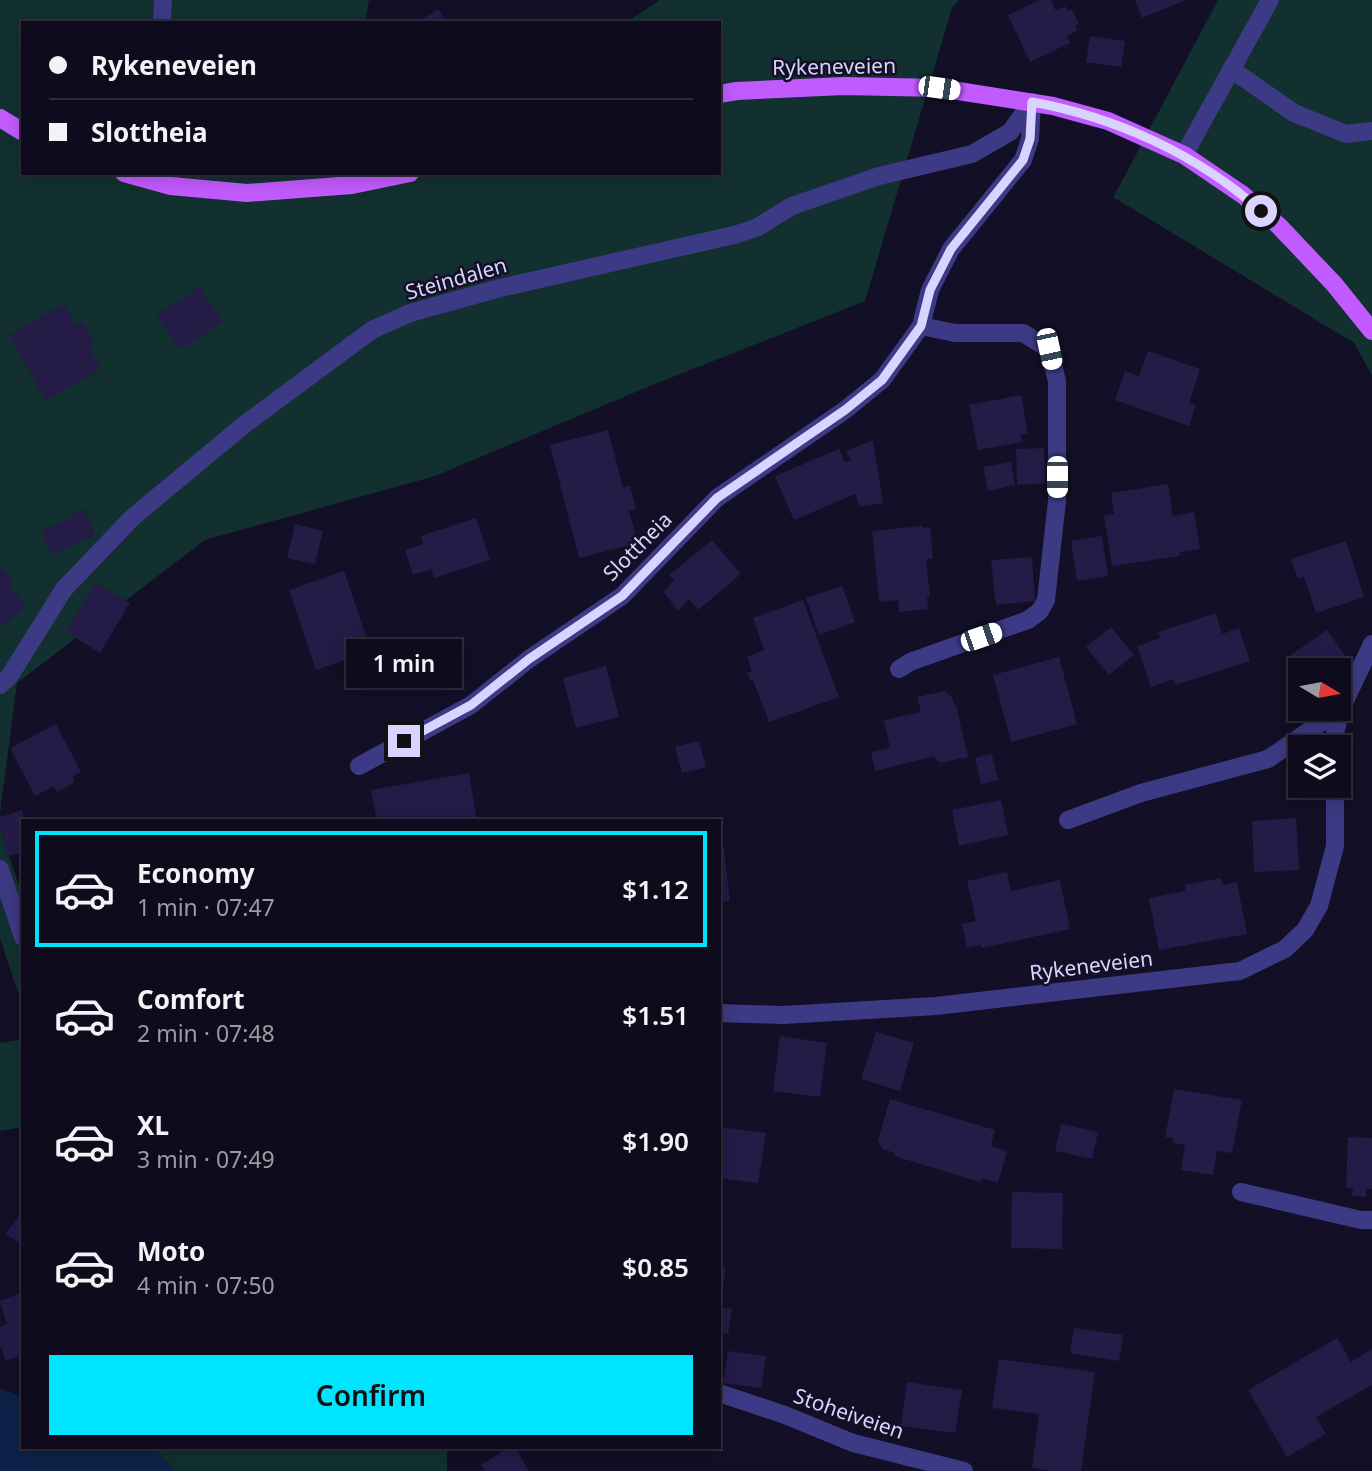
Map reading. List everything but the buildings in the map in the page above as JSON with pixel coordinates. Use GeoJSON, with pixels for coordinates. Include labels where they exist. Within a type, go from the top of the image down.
{"type":"FeatureCollection","features":[{"type":"Feature","properties":{"kind":"main road","name":"Rykeneveien"},"geometry":{"type":"LineString","coordinates":[[721,94],[817,87],[939,88],[1053,106],[1108,121],[1184,155],[1243,195],[1279,226],[1334,284],[1372,331]]}},
{"type":"Feature","properties":{"kind":"main road"},"geometry":{"type":"LineString","coordinates":[[0,118],[21,130]]}},
{"type":"Feature","properties":{"kind":"main road"},"geometry":{"type":"LineString","coordinates":[[131,175],[171,186],[247,193],[352,185],[400,175]]}},
{"type":"Feature","properties":{"kind":"street"},"geometry":{"type":"LineString","coordinates":[[162,21],[163,0]]}},
{"type":"Feature","properties":{"kind":"street"},"geometry":{"type":"LineString","coordinates":[[1184,155],[1270,0]]}},
{"type":"Feature","properties":{"kind":"street"},"geometry":{"type":"LineString","coordinates":[[1231,69],[1294,113],[1346,134],[1372,131]]}},
{"type":"Feature","properties":{"kind":"street","name":"Slottheia"},"geometry":{"type":"LineString","coordinates":[[359,766],[471,705],[529,659],[622,596],[717,498],[845,410],[882,380],[921,326],[930,290],[951,249],[1023,160],[1030,139],[1032,102]]}},
{"type":"Feature","properties":{"kind":"street","name":"Steindalen"},"geometry":{"type":"LineString","coordinates":[[0,685],[9,677],[64,589],[133,517],[245,424],[372,330],[410,313],[500,288],[734,235],[756,228],[792,206],[879,176],[972,155],[1010,132],[1032,102]]}},
{"type":"Feature","properties":{"kind":"street"},"geometry":{"type":"LineString","coordinates":[[898,669],[910,662],[1028,621],[1040,611],[1046,600],[1057,501],[1057,381],[1049,349],[1023,333],[955,333],[921,326]]}},
{"type":"Feature","properties":{"kind":"street"},"geometry":{"type":"LineString","coordinates":[[1351,688],[1372,645]]}},
{"type":"Feature","properties":{"kind":"street"},"geometry":{"type":"LineString","coordinates":[[1068,820],[1141,793],[1268,760],[1326,721]]}},
{"type":"Feature","properties":{"kind":"street","name":"Rykeneveien"},"geometry":{"type":"LineString","coordinates":[[721,1013],[783,1015],[936,1006],[1240,971],[1285,949],[1305,930],[1319,906],[1335,846],[1335,798]]}},
{"type":"Feature","properties":{"kind":"street"},"geometry":{"type":"LineString","coordinates":[[0,869],[21,931]]}},
{"type":"Feature","properties":{"kind":"street"},"geometry":{"type":"LineString","coordinates":[[1241,1192],[1361,1220],[1372,1220]]}},
{"type":"Feature","properties":{"kind":"street","name":"Stoheiveien"},"geometry":{"type":"LineString","coordinates":[[721,1394],[785,1415],[853,1443],[964,1471]]}},
{"type":"Feature","properties":{"kind":"green space"},"geometry":{"type":"Polygon","coordinates":[[[0,0],[369,0],[365,21],[21,21],[21,175],[721,175],[721,21],[628,21],[660,0],[959,0],[952,8],[865,301],[650,386],[435,476],[205,540],[17,683],[0,813],[0,0]]]}},
{"type":"Feature","properties":{"kind":"green space"},"geometry":{"type":"Polygon","coordinates":[[[1218,0],[1372,0],[1372,375],[1354,343],[1113,198],[1218,0]]]}},
{"type":"Feature","properties":{"kind":"green space"},"geometry":{"type":"Polygon","coordinates":[[[0,830],[21,891],[21,1002],[0,938],[0,830]]]}},
{"type":"Feature","properties":{"kind":"green space"},"geometry":{"type":"Polygon","coordinates":[[[21,1039],[21,1127],[0,1131],[0,1043],[21,1039]]]}},
{"type":"Feature","properties":{"kind":"green space"},"geometry":{"type":"Polygon","coordinates":[[[154,1449],[447,1449],[447,1471],[175,1471],[154,1449]]]}},
{"type":"Feature","properties":{"kind":"water"},"geometry":{"type":"Polygon","coordinates":[[[0,1388],[21,1396],[21,1449],[154,1449],[175,1471],[0,1471],[0,1388]]]}},
{"type":"Feature","properties":{"kind":"route"},"geometry":{"type":"LineString","coordinates":[[404,741],[471,705],[529,659],[622,596],[717,498],[845,410],[882,380],[921,326],[930,290],[951,249],[1023,160],[1030,139],[1032,102],[1108,121],[1184,155],[1243,195],[1261,211]]}}]}
